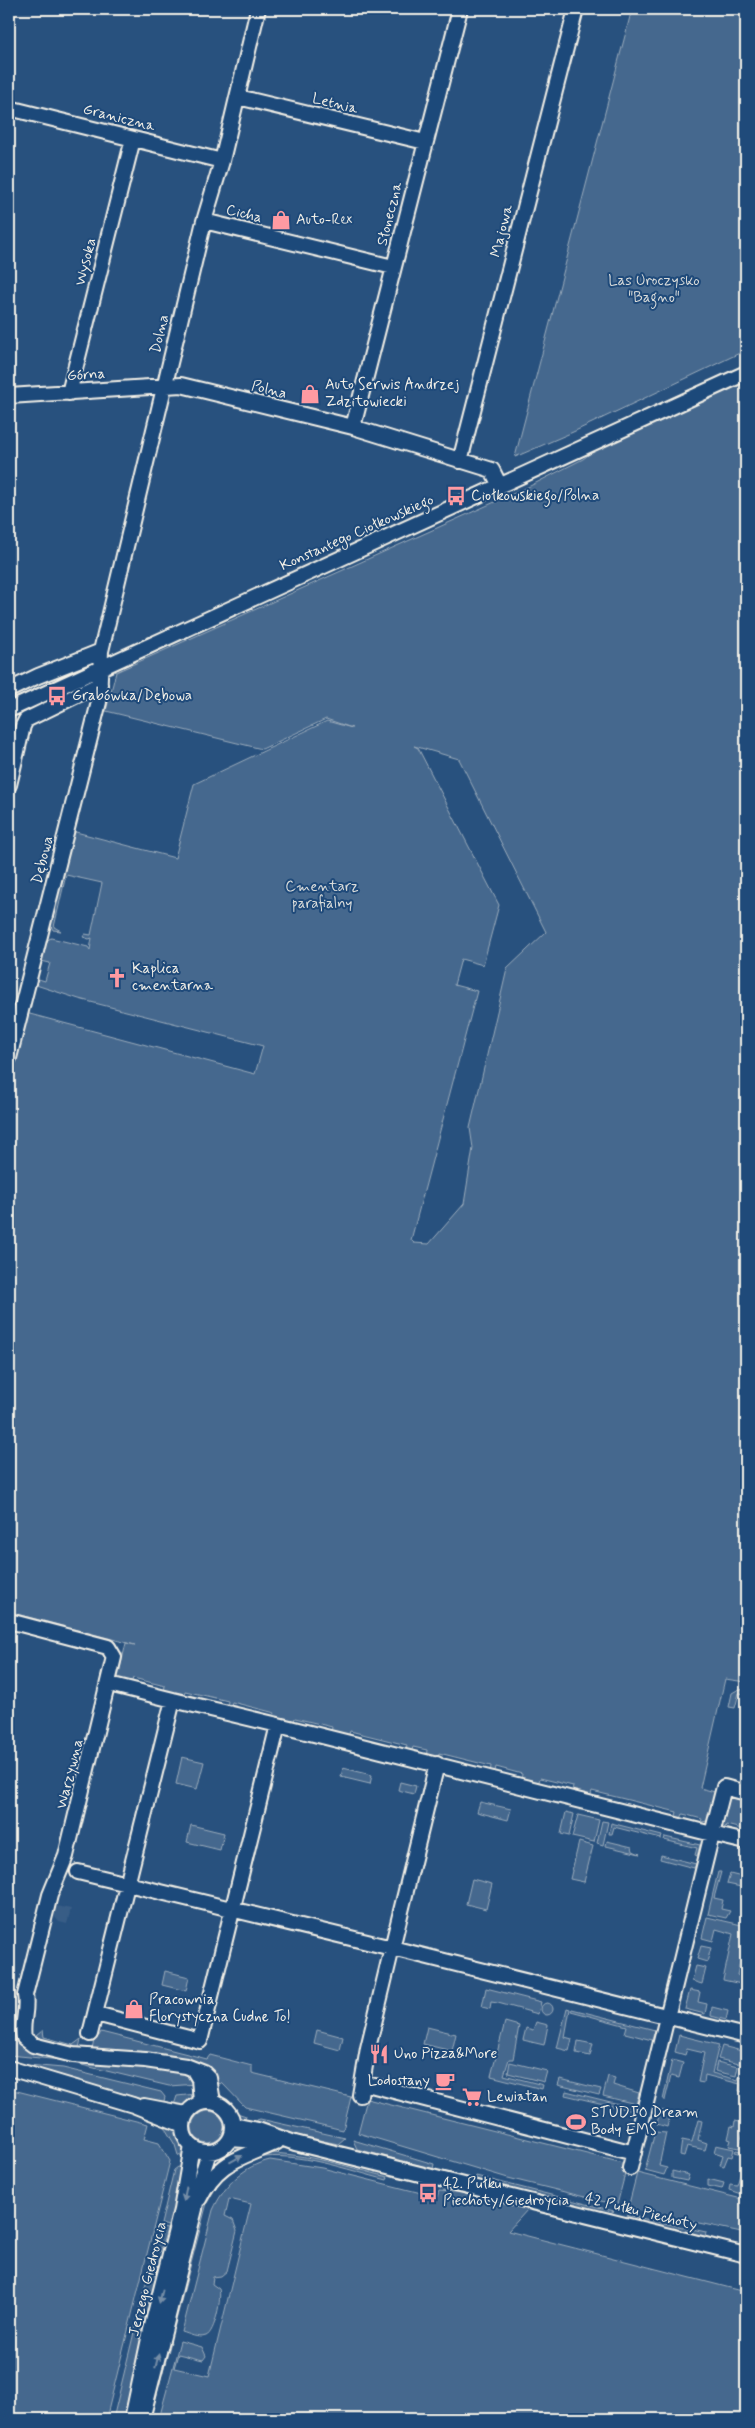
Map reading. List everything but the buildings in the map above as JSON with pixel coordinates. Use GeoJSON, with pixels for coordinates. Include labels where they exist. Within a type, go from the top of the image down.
{"type":"FeatureCollection","features":[{"type":"Feature","properties":{"kind":"street","name":"Dolna"},"geometry":{"type":"LineString","coordinates":[[99,668],[101,651],[204,221],[222,161],[258,9]]}},
{"type":"Feature","properties":{"kind":"street","name":"Słoneczna"},"geometry":{"type":"LineString","coordinates":[[353,427],[460,9]]}},
{"type":"Feature","properties":{"kind":"street","name":"Majowa"},"geometry":{"type":"LineString","coordinates":[[460,461],[576,9]]}},
{"type":"Feature","properties":{"kind":"street","name":"Letnia"},"geometry":{"type":"LineString","coordinates":[[238,97],[425,142]]}},
{"type":"Feature","properties":{"kind":"street","name":"Graniczna"},"geometry":{"type":"LineString","coordinates":[[9,108],[222,161]]}},
{"type":"Feature","properties":{"kind":"street","name":"Wysoka"},"geometry":{"type":"LineString","coordinates":[[70,393],[133,139]]}},
{"type":"Feature","properties":{"kind":"street","name":"Cicha"},"geometry":{"type":"LineString","coordinates":[[204,221],[393,267]]}},
{"type":"Feature","properties":{"kind":"street","name":"Konstantego Ciołkowskiego"},"geometry":{"type":"LineString","coordinates":[[9,710],[746,373]]}},
{"type":"Feature","properties":{"kind":"street","name":"Polna"},"geometry":{"type":"LineString","coordinates":[[165,386],[181,385],[353,427],[492,470],[500,486]]}},
{"type":"Feature","properties":{"kind":"street","name":"Górna"},"geometry":{"type":"LineString","coordinates":[[9,396],[165,386]]}},
{"type":"Feature","properties":{"kind":"street"},"geometry":{"type":"LineString","coordinates":[[9,690],[38,676],[101,651]]}},
{"type":"Feature","properties":{"kind":"street","name":"Dębowa"},"geometry":{"type":"LineString","coordinates":[[9,1058],[97,710],[100,692],[99,668]]}},
{"type":"Feature","properties":{"kind":"street"},"geometry":{"type":"LineString","coordinates":[[9,785],[23,726],[32,716],[100,684]]}},
{"type":"Feature","properties":{"kind":"street","name":"Warzywna"},"geometry":{"type":"LineString","coordinates":[[9,1621],[108,1647],[114,1657],[65,1861],[50,1896],[25,1995],[28,2009],[22,2030],[24,2038],[33,2046],[73,2055],[162,2061],[193,2069],[199,2079],[207,2102]]}},
{"type":"Feature","properties":{"kind":"street"},"geometry":{"type":"LineString","coordinates":[[117,1686],[746,1842]]}},
{"type":"Feature","properties":{"kind":"street"},"geometry":{"type":"LineString","coordinates":[[90,2034],[173,1700]]}},
{"type":"Feature","properties":{"kind":"street"},"geometry":{"type":"LineString","coordinates":[[96,2014],[200,2041],[278,1725]]}},
{"type":"Feature","properties":{"kind":"street"},"geometry":{"type":"LineString","coordinates":[[437,1764],[368,2048],[361,2089],[634,2153]]}},
{"type":"Feature","properties":{"kind":"street"},"geometry":{"type":"LineString","coordinates":[[630,2168],[724,1787],[746,1793]]}},
{"type":"Feature","properties":{"kind":"street"},"geometry":{"type":"LineString","coordinates":[[78,1872],[746,2036]]}},
{"type":"Feature","properties":{"kind":"street"},"geometry":{"type":"LineString","coordinates":[[9,2068],[184,2119]]}},
{"type":"Feature","properties":{"kind":"street"},"geometry":{"type":"LineString","coordinates":[[207,2102],[227,2110],[232,2132],[216,2150],[209,2152],[192,2146],[184,2137],[184,2119],[207,2102]]}},
{"type":"Feature","properties":{"kind":"street","name":"42 Pułku Piechoty"},"geometry":{"type":"LineString","coordinates":[[232,2132],[258,2130],[295,2143],[746,2255]]}},
{"type":"Feature","properties":{"kind":"street","name":"42 Pułku Piechoty"},"geometry":{"type":"LineString","coordinates":[[232,2132],[277,2142],[295,2143]]}},
{"type":"Feature","properties":{"kind":"street"},"geometry":{"type":"LineString","coordinates":[[195,2209],[204,2189],[225,2166],[237,2158],[277,2142]]}},
{"type":"Feature","properties":{"kind":"street","name":"Jerzego Giedroycia"},"geometry":{"type":"LineString","coordinates":[[132,2419],[150,2334],[181,2210],[192,2146]]}},
{"type":"Feature","properties":{"kind":"street","name":"Jerzego Giedroycia"},"geometry":{"type":"LineString","coordinates":[[142,2419],[195,2209],[198,2188],[209,2152]]}},
{"type":"Feature","properties":{"kind":"shaded area"},"geometry":{"type":"Polygon","coordinates":[[[56,1906],[71,1909],[67,1924],[59,1922],[54,1916],[56,1906]]]}},
{"type":"Feature","properties":{"kind":"green space","name":"Las Uroczysko \"Bagno\""},"geometry":{"type":"Polygon","coordinates":[[[632,9],[746,9],[746,350],[573,432],[515,457],[632,9]]]}},
{"type":"Feature","properties":{"kind":"green space","name":"Cmentarz parafialny"},"geometry":{"type":"Polygon","coordinates":[[[746,381],[746,626],[743,625],[746,627],[746,1682],[725,1679],[700,1788],[715,1792],[708,1821],[701,1822],[702,1819],[683,1814],[680,1821],[675,1820],[677,1812],[592,1791],[590,1798],[572,1794],[573,1786],[540,1778],[538,1785],[521,1781],[522,1774],[496,1767],[494,1775],[490,1773],[491,1766],[439,1753],[437,1760],[426,1758],[427,1750],[413,1747],[411,1753],[406,1752],[407,1745],[350,1731],[348,1737],[331,1733],[332,1727],[295,1718],[293,1724],[273,1719],[275,1713],[232,1702],[230,1708],[227,1707],[228,1701],[185,1691],[183,1697],[164,1692],[165,1686],[133,1678],[131,1684],[117,1682],[126,1643],[135,1645],[9,1612],[9,1077],[26,1013],[255,1074],[263,1046],[79,999],[33,984],[35,978],[45,981],[50,963],[41,961],[46,941],[51,938],[88,947],[90,950],[92,938],[83,937],[85,934],[91,935],[102,883],[66,875],[54,927],[61,931],[53,930],[50,924],[72,831],[175,858],[194,784],[327,721],[352,728],[326,719],[262,749],[106,711],[116,672],[526,488],[583,459],[600,446],[746,381]],[[414,746],[418,748],[499,905],[483,965],[461,959],[454,985],[477,991],[411,1240],[414,1243],[429,1244],[464,1204],[473,1148],[470,1128],[507,969],[546,932],[459,759],[414,746]]]}},
{"type":"Feature","properties":{"kind":"green space"},"geometry":{"type":"Polygon","coordinates":[[[739,1689],[746,1691],[746,1694],[739,1693],[735,1708],[729,1707],[732,1693],[739,1689]]]}},
{"type":"Feature","properties":{"kind":"green space"},"geometry":{"type":"Polygon","coordinates":[[[182,1757],[204,1762],[197,1789],[176,1784],[182,1757]]]}},
{"type":"Feature","properties":{"kind":"green space"},"geometry":{"type":"Polygon","coordinates":[[[343,1768],[372,1775],[370,1784],[341,1777],[343,1768]]]}},
{"type":"Feature","properties":{"kind":"green space"},"geometry":{"type":"Polygon","coordinates":[[[400,1782],[416,1786],[414,1794],[398,1790],[400,1782]]]}},
{"type":"Feature","properties":{"kind":"green space"},"geometry":{"type":"Polygon","coordinates":[[[730,1794],[746,1797],[746,1830],[726,1825],[725,1828],[722,1826],[730,1794]]]}},
{"type":"Feature","properties":{"kind":"green space"},"geometry":{"type":"Polygon","coordinates":[[[480,1802],[511,1809],[508,1820],[477,1812],[480,1802]]]}},
{"type":"Feature","properties":{"kind":"green space"},"geometry":{"type":"Polygon","coordinates":[[[566,1812],[574,1814],[569,1836],[561,1834],[566,1812]]]}},
{"type":"Feature","properties":{"kind":"green space"},"geometry":{"type":"Polygon","coordinates":[[[578,1815],[599,1820],[594,1842],[572,1837],[578,1815]]]}},
{"type":"Feature","properties":{"kind":"green space"},"geometry":{"type":"Polygon","coordinates":[[[602,1821],[608,1822],[603,1845],[597,1843],[602,1821]]]}},
{"type":"Feature","properties":{"kind":"green space"},"geometry":{"type":"Polygon","coordinates":[[[611,1823],[662,1836],[661,1839],[614,1827],[612,1834],[609,1834],[611,1823]]]}},
{"type":"Feature","properties":{"kind":"green space"},"geometry":{"type":"Polygon","coordinates":[[[191,1825],[224,1833],[220,1850],[187,1842],[191,1825]]]}},
{"type":"Feature","properties":{"kind":"green space"},"geometry":{"type":"Polygon","coordinates":[[[665,1837],[700,1845],[697,1856],[695,1855],[697,1848],[664,1840],[665,1837]]]}},
{"type":"Feature","properties":{"kind":"green space"},"geometry":{"type":"Polygon","coordinates":[[[607,1841],[632,1847],[633,1851],[640,1854],[606,1846],[607,1841]]]}},
{"type":"Feature","properties":{"kind":"green space"},"geometry":{"type":"Polygon","coordinates":[[[579,1842],[593,1846],[584,1882],[570,1879],[579,1842]]]}},
{"type":"Feature","properties":{"kind":"green space"},"geometry":{"type":"Polygon","coordinates":[[[661,1855],[696,1864],[694,1868],[660,1859],[661,1855]]]}},
{"type":"Feature","properties":{"kind":"green space"},"geometry":{"type":"Polygon","coordinates":[[[718,1872],[721,1872],[714,1898],[723,1900],[721,1909],[730,1911],[726,1918],[708,1914],[718,1872]]]}},
{"type":"Feature","properties":{"kind":"green space"},"geometry":{"type":"Polygon","coordinates":[[[730,1874],[746,1878],[746,1888],[727,1884],[730,1874]]]}},
{"type":"Feature","properties":{"kind":"green space"},"geometry":{"type":"Polygon","coordinates":[[[472,1879],[492,1884],[486,1909],[466,1904],[472,1879]]]}},
{"type":"Feature","properties":{"kind":"green space"},"geometry":{"type":"Polygon","coordinates":[[[707,1917],[746,1926],[746,1936],[737,1975],[746,1978],[746,1985],[723,1980],[733,1934],[716,1929],[713,1941],[702,1938],[707,1917]]]}},
{"type":"Feature","properties":{"kind":"green space"},"geometry":{"type":"Polygon","coordinates":[[[701,1946],[711,1948],[707,1962],[697,1959],[701,1946]]]}},
{"type":"Feature","properties":{"kind":"green space"},"geometry":{"type":"Polygon","coordinates":[[[696,1966],[706,1968],[702,1984],[692,1981],[696,1966]]]}},
{"type":"Feature","properties":{"kind":"green space"},"geometry":{"type":"Polygon","coordinates":[[[165,1971],[189,1977],[186,1991],[162,1985],[165,1971]]]}},
{"type":"Feature","properties":{"kind":"green space"},"geometry":{"type":"Polygon","coordinates":[[[486,1988],[541,2002],[538,2014],[491,2002],[490,2009],[482,2007],[486,1988]]]}},
{"type":"Feature","properties":{"kind":"green space"},"geometry":{"type":"Polygon","coordinates":[[[690,1990],[700,1992],[698,2002],[707,2004],[705,2014],[685,2009],[690,1990]]]}},
{"type":"Feature","properties":{"kind":"green space"},"geometry":{"type":"Polygon","coordinates":[[[545,2003],[549,2003],[553,2009],[549,2015],[545,2015],[541,2011],[541,2007],[545,2003]]]}},
{"type":"Feature","properties":{"kind":"green space"},"geometry":{"type":"Polygon","coordinates":[[[712,2007],[728,2011],[726,2020],[711,2016],[712,2007]]]}},
{"type":"Feature","properties":{"kind":"green space"},"geometry":{"type":"Polygon","coordinates":[[[567,2008],[570,2009],[565,2037],[572,2039],[569,2051],[557,2048],[567,2008]]]}},
{"type":"Feature","properties":{"kind":"green space"},"geometry":{"type":"Polygon","coordinates":[[[572,2009],[655,2030],[652,2040],[625,2033],[627,2026],[571,2011],[572,2009]]]}},
{"type":"Feature","properties":{"kind":"green space"},"geometry":{"type":"Polygon","coordinates":[[[9,2022],[16,2026],[19,2043],[26,2048],[143,2064],[189,2073],[197,2084],[169,2086],[61,2060],[9,2055],[9,2022]]]}},
{"type":"Feature","properties":{"kind":"green space"},"geometry":{"type":"Polygon","coordinates":[[[505,2022],[519,2026],[513,2059],[509,2059],[504,2075],[543,2085],[542,2089],[491,2076],[505,2022]]]}},
{"type":"Feature","properties":{"kind":"green space"},"geometry":{"type":"Polygon","coordinates":[[[536,2022],[548,2025],[544,2045],[523,2040],[526,2028],[533,2030],[536,2022]]]}},
{"type":"Feature","properties":{"kind":"green space"},"geometry":{"type":"Polygon","coordinates":[[[427,2027],[456,2034],[452,2051],[423,2044],[427,2027]]]}},
{"type":"Feature","properties":{"kind":"green space"},"geometry":{"type":"Polygon","coordinates":[[[43,2030],[44,2037],[73,2045],[81,2039],[79,2048],[35,2037],[43,2030]]]}},
{"type":"Feature","properties":{"kind":"green space"},"geometry":{"type":"Polygon","coordinates":[[[317,2030],[343,2037],[340,2050],[314,2043],[317,2030]]]}},
{"type":"Feature","properties":{"kind":"green space"},"geometry":{"type":"Polygon","coordinates":[[[101,2032],[207,2059],[210,2055],[252,2066],[252,2073],[351,2097],[343,2130],[245,2107],[223,2084],[217,2083],[211,2072],[199,2064],[182,2058],[142,2052],[92,2050],[95,2035],[99,2036],[101,2032]]]}},
{"type":"Feature","properties":{"kind":"green space"},"geometry":{"type":"Polygon","coordinates":[[[679,2035],[719,2045],[712,2073],[738,2080],[739,2077],[746,2078],[743,2092],[739,2091],[740,2084],[705,2075],[704,2083],[698,2082],[704,2053],[687,2049],[685,2055],[675,2052],[679,2035]]]}},
{"type":"Feature","properties":{"kind":"green space"},"geometry":{"type":"Polygon","coordinates":[[[578,2041],[593,2044],[590,2056],[576,2053],[578,2041]]]}},
{"type":"Feature","properties":{"kind":"green space"},"geometry":{"type":"Polygon","coordinates":[[[722,2046],[742,2051],[739,2064],[718,2059],[722,2046]]]}},
{"type":"Feature","properties":{"kind":"green space"},"geometry":{"type":"Polygon","coordinates":[[[672,2060],[683,2063],[679,2078],[671,2076],[665,2100],[663,2100],[672,2060]]]}},
{"type":"Feature","properties":{"kind":"green space"},"geometry":{"type":"Polygon","coordinates":[[[510,2062],[547,2071],[544,2082],[508,2073],[510,2062]]]}},
{"type":"Feature","properties":{"kind":"green space"},"geometry":{"type":"Polygon","coordinates":[[[717,2062],[738,2067],[736,2076],[715,2071],[717,2062]]]}},
{"type":"Feature","properties":{"kind":"green space"},"geometry":{"type":"Polygon","coordinates":[[[16,2064],[63,2068],[161,2092],[165,2097],[163,2105],[16,2064]]]}},
{"type":"Feature","properties":{"kind":"green space"},"geometry":{"type":"Polygon","coordinates":[[[608,2076],[615,2078],[613,2085],[639,2093],[636,2104],[603,2096],[608,2076]]]}},
{"type":"Feature","properties":{"kind":"green space"},"geometry":{"type":"Polygon","coordinates":[[[560,2079],[601,2089],[599,2095],[558,2085],[560,2079]]]}},
{"type":"Feature","properties":{"kind":"green space"},"geometry":{"type":"Polygon","coordinates":[[[9,2089],[148,2124],[144,2139],[159,2143],[170,2161],[106,2419],[9,2419],[9,2089]]]}},
{"type":"Feature","properties":{"kind":"green space"},"geometry":{"type":"Polygon","coordinates":[[[566,2091],[635,2108],[634,2111],[565,2095],[566,2091]]]}},
{"type":"Feature","properties":{"kind":"green space"},"geometry":{"type":"Polygon","coordinates":[[[216,2093],[220,2094],[237,2113],[246,2116],[244,2123],[237,2118],[216,2093]]]}},
{"type":"Feature","properties":{"kind":"green space"},"geometry":{"type":"Polygon","coordinates":[[[197,2094],[186,2105],[173,2108],[177,2096],[197,2094]]]}},
{"type":"Feature","properties":{"kind":"green space"},"geometry":{"type":"Polygon","coordinates":[[[367,2099],[623,2163],[622,2169],[626,2170],[617,2205],[508,2178],[358,2133],[367,2099]]]}},
{"type":"Feature","properties":{"kind":"green space"},"geometry":{"type":"Polygon","coordinates":[[[660,2110],[682,2115],[681,2118],[670,2115],[667,2127],[657,2124],[660,2110]]]}},
{"type":"Feature","properties":{"kind":"green space"},"geometry":{"type":"Polygon","coordinates":[[[208,2111],[214,2112],[219,2116],[223,2121],[223,2133],[219,2138],[214,2142],[208,2143],[202,2142],[197,2138],[193,2133],[192,2127],[193,2121],[197,2116],[202,2112],[208,2111]]]}},
{"type":"Feature","properties":{"kind":"green space"},"geometry":{"type":"Polygon","coordinates":[[[260,2119],[345,2138],[338,2144],[255,2126],[257,2120],[260,2119]]]}},
{"type":"Feature","properties":{"kind":"green space"},"geometry":{"type":"Polygon","coordinates":[[[698,2120],[702,2121],[698,2140],[707,2143],[705,2150],[687,2146],[684,2156],[680,2155],[682,2140],[692,2142],[698,2120]]]}},
{"type":"Feature","properties":{"kind":"green space"},"geometry":{"type":"Polygon","coordinates":[[[735,2121],[745,2123],[739,2148],[729,2146],[731,2140],[728,2139],[731,2126],[734,2127],[735,2121]]]}},
{"type":"Feature","properties":{"kind":"green space"},"geometry":{"type":"Polygon","coordinates":[[[167,2124],[182,2139],[187,2159],[178,2155],[175,2145],[166,2130],[167,2124]]]}},
{"type":"Feature","properties":{"kind":"green space"},"geometry":{"type":"Polygon","coordinates":[[[655,2132],[666,2133],[659,2166],[667,2168],[664,2175],[645,2170],[655,2132]]]}},
{"type":"Feature","properties":{"kind":"green space"},"geometry":{"type":"Polygon","coordinates":[[[353,2140],[434,2164],[433,2169],[357,2149],[353,2140]]]}},
{"type":"Feature","properties":{"kind":"green space"},"geometry":{"type":"Polygon","coordinates":[[[237,2145],[241,2146],[242,2152],[216,2169],[208,2164],[216,2155],[237,2145]]]}},
{"type":"Feature","properties":{"kind":"green space"},"geometry":{"type":"Polygon","coordinates":[[[716,2145],[734,2149],[732,2157],[728,2156],[724,2166],[720,2165],[723,2155],[714,2152],[716,2145]]]}},
{"type":"Feature","properties":{"kind":"green space"},"geometry":{"type":"Polygon","coordinates":[[[736,2150],[746,2152],[746,2155],[735,2152],[736,2150]]]}},
{"type":"Feature","properties":{"kind":"green space"},"geometry":{"type":"Polygon","coordinates":[[[264,2153],[311,2158],[388,2177],[387,2180],[305,2159],[289,2157],[257,2158],[264,2153]]]}},
{"type":"Feature","properties":{"kind":"green space"},"geometry":{"type":"Polygon","coordinates":[[[746,2156],[744,2195],[729,2190],[730,2184],[737,2185],[746,2156]]]}},
{"type":"Feature","properties":{"kind":"green space"},"geometry":{"type":"Polygon","coordinates":[[[270,2160],[322,2168],[437,2197],[439,2191],[466,2193],[528,2209],[508,2231],[746,2292],[746,2419],[159,2419],[180,2341],[202,2347],[206,2356],[203,2360],[178,2354],[174,2368],[209,2376],[251,2204],[229,2199],[225,2216],[233,2220],[237,2231],[227,2271],[221,2276],[213,2277],[212,2284],[219,2289],[220,2293],[215,2322],[206,2336],[197,2337],[182,2332],[213,2210],[235,2178],[251,2167],[270,2160]]]}},
{"type":"Feature","properties":{"kind":"green space"},"geometry":{"type":"Polygon","coordinates":[[[178,2167],[185,2169],[175,2215],[171,2215],[168,2226],[161,2224],[174,2170],[178,2167]]]}},
{"type":"Feature","properties":{"kind":"green space"},"geometry":{"type":"Polygon","coordinates":[[[672,2171],[689,2175],[687,2181],[672,2178],[672,2171]]]}},
{"type":"Feature","properties":{"kind":"green space"},"geometry":{"type":"Polygon","coordinates":[[[637,2173],[746,2200],[746,2233],[628,2208],[637,2173]]]}},
{"type":"Feature","properties":{"kind":"green space"},"geometry":{"type":"Polygon","coordinates":[[[476,2176],[614,2211],[608,2214],[475,2180],[476,2176]]]}},
{"type":"Feature","properties":{"kind":"green space"},"geometry":{"type":"Polygon","coordinates":[[[708,2179],[724,2183],[722,2189],[708,2186],[708,2179]]]}},
{"type":"Feature","properties":{"kind":"green space"},"geometry":{"type":"Polygon","coordinates":[[[214,2181],[218,2184],[207,2203],[174,2328],[173,2323],[201,2208],[214,2181]]]}},
{"type":"Feature","properties":{"kind":"green space"},"geometry":{"type":"Polygon","coordinates":[[[627,2215],[706,2232],[705,2238],[628,2219],[627,2215]]]}},
{"type":"Feature","properties":{"kind":"green space"},"geometry":{"type":"Polygon","coordinates":[[[160,2227],[167,2229],[160,2252],[154,2251],[160,2227]]]}},
{"type":"Feature","properties":{"kind":"green space"},"geometry":{"type":"Polygon","coordinates":[[[153,2254],[165,2259],[129,2419],[113,2419],[153,2254]]]}},
{"type":"Feature","properties":{"kind":"green space"},"geometry":{"type":"Polygon","coordinates":[[[171,2342],[150,2419],[147,2419],[167,2346],[171,2342]]]}},
{"type":"Feature","properties":{"kind":"place","name":"Auto-Rex"},"geometry":{"type":"Point","coordinates":[281,220]}},
{"type":"Feature","properties":{"kind":"place","name":"Auto Serwis Andrzej Zdzitowiecki"},"geometry":{"type":"Point","coordinates":[310,394]}},
{"type":"Feature","properties":{"kind":"place","name":"Ciołkowskiego/Polna"},"geometry":{"type":"Point","coordinates":[456,496]}},
{"type":"Feature","properties":{"kind":"place","name":"Grabówka/Dębowa"},"geometry":{"type":"Point","coordinates":[57,696]}},
{"type":"Feature","properties":{"kind":"place","name":"Kaplica cmentarna"},"geometry":{"type":"Point","coordinates":[117,978]}},
{"type":"Feature","properties":{"kind":"place","name":"Pracownia Florystyczna Cudne To!"},"geometry":{"type":"Point","coordinates":[134,2009]}},
{"type":"Feature","properties":{"kind":"place","name":"Uno Pizza&More"},"geometry":{"type":"Point","coordinates":[379,2054]}},
{"type":"Feature","properties":{"kind":"place","name":"Lodostany"},"geometry":{"type":"Point","coordinates":[445,2081]}},
{"type":"Feature","properties":{"kind":"place","name":"Lewiatan"},"geometry":{"type":"Point","coordinates":[472,2097]}},
{"type":"Feature","properties":{"kind":"place","name":"STUDIO Dream Body EMS"},"geometry":{"type":"Point","coordinates":[576,2122]}},
{"type":"Feature","properties":{"kind":"place","name":"42. Pułku Piechoty/Giedroycia"},"geometry":{"type":"Point","coordinates":[428,2193]}}]}
